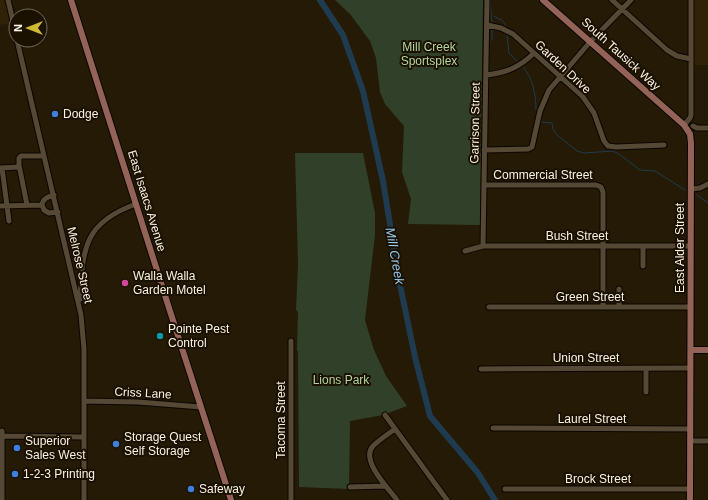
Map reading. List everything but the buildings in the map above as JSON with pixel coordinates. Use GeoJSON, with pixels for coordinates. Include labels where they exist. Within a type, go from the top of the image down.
{"type":"FeatureCollection","features":[{"type":"Feature","properties":{"kind":"main road","name":"East Isaacs Avenue"},"geometry":{"type":"LineString","coordinates":[[71,0],[231,500]]}},
{"type":"Feature","properties":{"kind":"main road","name":"South Tausick Way"},"geometry":{"type":"LineString","coordinates":[[543,0],[684,125]]}},
{"type":"Feature","properties":{"kind":"main road","name":"East Alder Street"},"geometry":{"type":"LineString","coordinates":[[684,125],[690,138],[691,189],[690,500]]}},
{"type":"Feature","properties":{"kind":"main road"},"geometry":{"type":"LineString","coordinates":[[691,350],[708,350]]}},
{"type":"Feature","properties":{"kind":"street","name":"Garrison Street"},"geometry":{"type":"LineString","coordinates":[[483,246],[487,0]]}},
{"type":"Feature","properties":{"kind":"street"},"geometry":{"type":"LineString","coordinates":[[612,0],[672,54],[690,59]]}},
{"type":"Feature","properties":{"kind":"street"},"geometry":{"type":"LineString","coordinates":[[484,150],[528,149],[532,147],[542,104],[550,90],[590,42],[631,0]]}},
{"type":"Feature","properties":{"kind":"street"},"geometry":{"type":"LineString","coordinates":[[684,125],[691,115],[691,0]]}},
{"type":"Feature","properties":{"kind":"street","name":"Garden Drive"},"geometry":{"type":"LineString","coordinates":[[487,25],[501,28],[510,32],[583,97],[598,120],[606,144],[616,147],[664,146]]}},
{"type":"Feature","properties":{"kind":"street","name":"Melrose Street"},"geometry":{"type":"LineString","coordinates":[[20,48],[79,305],[84,335],[84,500]]}},
{"type":"Feature","properties":{"kind":"street"},"geometry":{"type":"LineString","coordinates":[[486,75],[513,69],[525,62],[534,53]]}},
{"type":"Feature","properties":{"kind":"street"},"geometry":{"type":"LineString","coordinates":[[693,126],[698,128],[708,128]]}},
{"type":"Feature","properties":{"kind":"street"},"geometry":{"type":"LineString","coordinates":[[27,205],[18,159],[20,156],[44,156]]}},
{"type":"Feature","properties":{"kind":"street"},"geometry":{"type":"LineString","coordinates":[[9,220],[1,168],[19,167]]}},
{"type":"Feature","properties":{"kind":"street"},"geometry":{"type":"LineString","coordinates":[[691,189],[700,188],[708,184]]}},
{"type":"Feature","properties":{"kind":"street","name":"Commercial Street"},"geometry":{"type":"LineString","coordinates":[[484,185],[596,185],[602,187],[604,192],[603,246]]}},
{"type":"Feature","properties":{"kind":"street"},"geometry":{"type":"LineString","coordinates":[[54,195],[45,198],[42,205],[44,210],[48,213],[58,212]]}},
{"type":"Feature","properties":{"kind":"street"},"geometry":{"type":"LineString","coordinates":[[79,305],[83,258],[91,238],[98,227],[111,215],[136,204]]}},
{"type":"Feature","properties":{"kind":"street"},"geometry":{"type":"LineString","coordinates":[[0,206],[42,205]]}},
{"type":"Feature","properties":{"kind":"street","name":"Bush Street"},"geometry":{"type":"LineString","coordinates":[[465,251],[483,246],[691,246]]}},
{"type":"Feature","properties":{"kind":"street"},"geometry":{"type":"LineString","coordinates":[[603,246],[603,307]]}},
{"type":"Feature","properties":{"kind":"street"},"geometry":{"type":"LineString","coordinates":[[643,246],[643,266]]}},
{"type":"Feature","properties":{"kind":"street"},"geometry":{"type":"LineString","coordinates":[[619,289],[619,307]]}},
{"type":"Feature","properties":{"kind":"street","name":"Green Street"},"geometry":{"type":"LineString","coordinates":[[489,307],[691,307]]}},
{"type":"Feature","properties":{"kind":"street","name":"Tacoma Street"},"geometry":{"type":"LineString","coordinates":[[291,500],[292,341]]}},
{"type":"Feature","properties":{"kind":"street"},"geometry":{"type":"LineString","coordinates":[[646,368],[646,392]]}},
{"type":"Feature","properties":{"kind":"street","name":"Union Street"},"geometry":{"type":"LineString","coordinates":[[481,369],[691,368]]}},
{"type":"Feature","properties":{"kind":"street","name":"Criss Lane"},"geometry":{"type":"LineString","coordinates":[[85,401],[128,401],[201,406]]}},
{"type":"Feature","properties":{"kind":"street"},"geometry":{"type":"LineString","coordinates":[[385,415],[447,500]]}},
{"type":"Feature","properties":{"kind":"street","name":"Laurel Street"},"geometry":{"type":"LineString","coordinates":[[492,428],[690,429]]}},
{"type":"Feature","properties":{"kind":"street"},"geometry":{"type":"LineString","coordinates":[[395,429],[373,445],[369,455],[370,463],[397,500]]}},
{"type":"Feature","properties":{"kind":"street"},"geometry":{"type":"LineString","coordinates":[[2,500],[2,434],[84,436]]}},
{"type":"Feature","properties":{"kind":"street"},"geometry":{"type":"LineString","coordinates":[[690,441],[708,441]]}},
{"type":"Feature","properties":{"kind":"street"},"geometry":{"type":"LineString","coordinates":[[350,487],[386,486]]}},
{"type":"Feature","properties":{"kind":"street","name":"Brock Street"},"geometry":{"type":"LineString","coordinates":[[505,489],[690,489]]}},
{"type":"Feature","properties":{"kind":"shaded area"},"geometry":{"type":"Polygon","coordinates":[[[0,0],[9,0],[11,8],[8,8],[8,24],[0,25],[0,0]]]}},
{"type":"Feature","properties":{"kind":"shaded area"},"geometry":{"type":"Polygon","coordinates":[[[693,0],[708,0],[708,65],[693,65],[693,0]]]}},
{"type":"Feature","properties":{"kind":"green space","name":"Mill Creek Sportsplex"},"geometry":{"type":"Polygon","coordinates":[[[335,0],[483,0],[480,225],[408,224],[411,199],[402,172],[404,126],[385,104],[380,92],[376,58],[370,41],[350,14],[335,0]]]}},
{"type":"Feature","properties":{"kind":"green space","name":"Lions Park"},"geometry":{"type":"Polygon","coordinates":[[[295,153],[363,153],[375,213],[375,235],[365,320],[374,350],[386,376],[407,406],[383,415],[350,421],[349,489],[299,487],[297,351],[298,312],[296,310],[298,263],[295,153]]]}},
{"type":"Feature","properties":{"kind":"waterway","name":"Mill Creek"},"geometry":{"type":"LineString","coordinates":[[320,0],[343,35],[363,91],[383,181],[399,280],[415,357],[430,416],[478,473],[495,500]]}},
{"type":"Feature","properties":{"kind":"waterway"},"geometry":{"type":"LineString","coordinates":[[490,0],[491,11]]}},
{"type":"Feature","properties":{"kind":"waterway"},"geometry":{"type":"LineString","coordinates":[[491,12],[492,23]]}},
{"type":"Feature","properties":{"kind":"waterway"},"geometry":{"type":"LineString","coordinates":[[494,16],[502,20],[506,26]]}},
{"type":"Feature","properties":{"kind":"waterway"},"geometry":{"type":"LineString","coordinates":[[492,29],[492,40]]}},
{"type":"Feature","properties":{"kind":"waterway"},"geometry":{"type":"LineString","coordinates":[[507,35],[509,53],[517,61]]}},
{"type":"Feature","properties":{"kind":"waterway"},"geometry":{"type":"LineString","coordinates":[[523,67],[529,76],[533,87],[536,110]]}},
{"type":"Feature","properties":{"kind":"waterway"},"geometry":{"type":"LineString","coordinates":[[541,122],[552,123],[556,134],[577,151],[584,153],[613,151],[640,170],[655,171],[685,190]]}},
{"type":"Feature","properties":{"kind":"waterway"},"geometry":{"type":"LineString","coordinates":[[697,195],[708,203]]}},
{"type":"Feature","properties":{"kind":"place","name":"Dodge"},"geometry":{"type":"Point","coordinates":[55,114]}},
{"type":"Feature","properties":{"kind":"place","name":"Walla Walla Garden Motel"},"geometry":{"type":"Point","coordinates":[125,283]}},
{"type":"Feature","properties":{"kind":"place","name":"Pointe Pest Control"},"geometry":{"type":"Point","coordinates":[160,336]}},
{"type":"Feature","properties":{"kind":"place","name":"Storage Quest Self Storage"},"geometry":{"type":"Point","coordinates":[116,444]}},
{"type":"Feature","properties":{"kind":"place","name":"Superior Sales West"},"geometry":{"type":"Point","coordinates":[17,448]}},
{"type":"Feature","properties":{"kind":"place","name":"1-2-3 Printing"},"geometry":{"type":"Point","coordinates":[15,474]}},
{"type":"Feature","properties":{"kind":"place","name":"Safeway"},"geometry":{"type":"Point","coordinates":[191,489]}}]}
